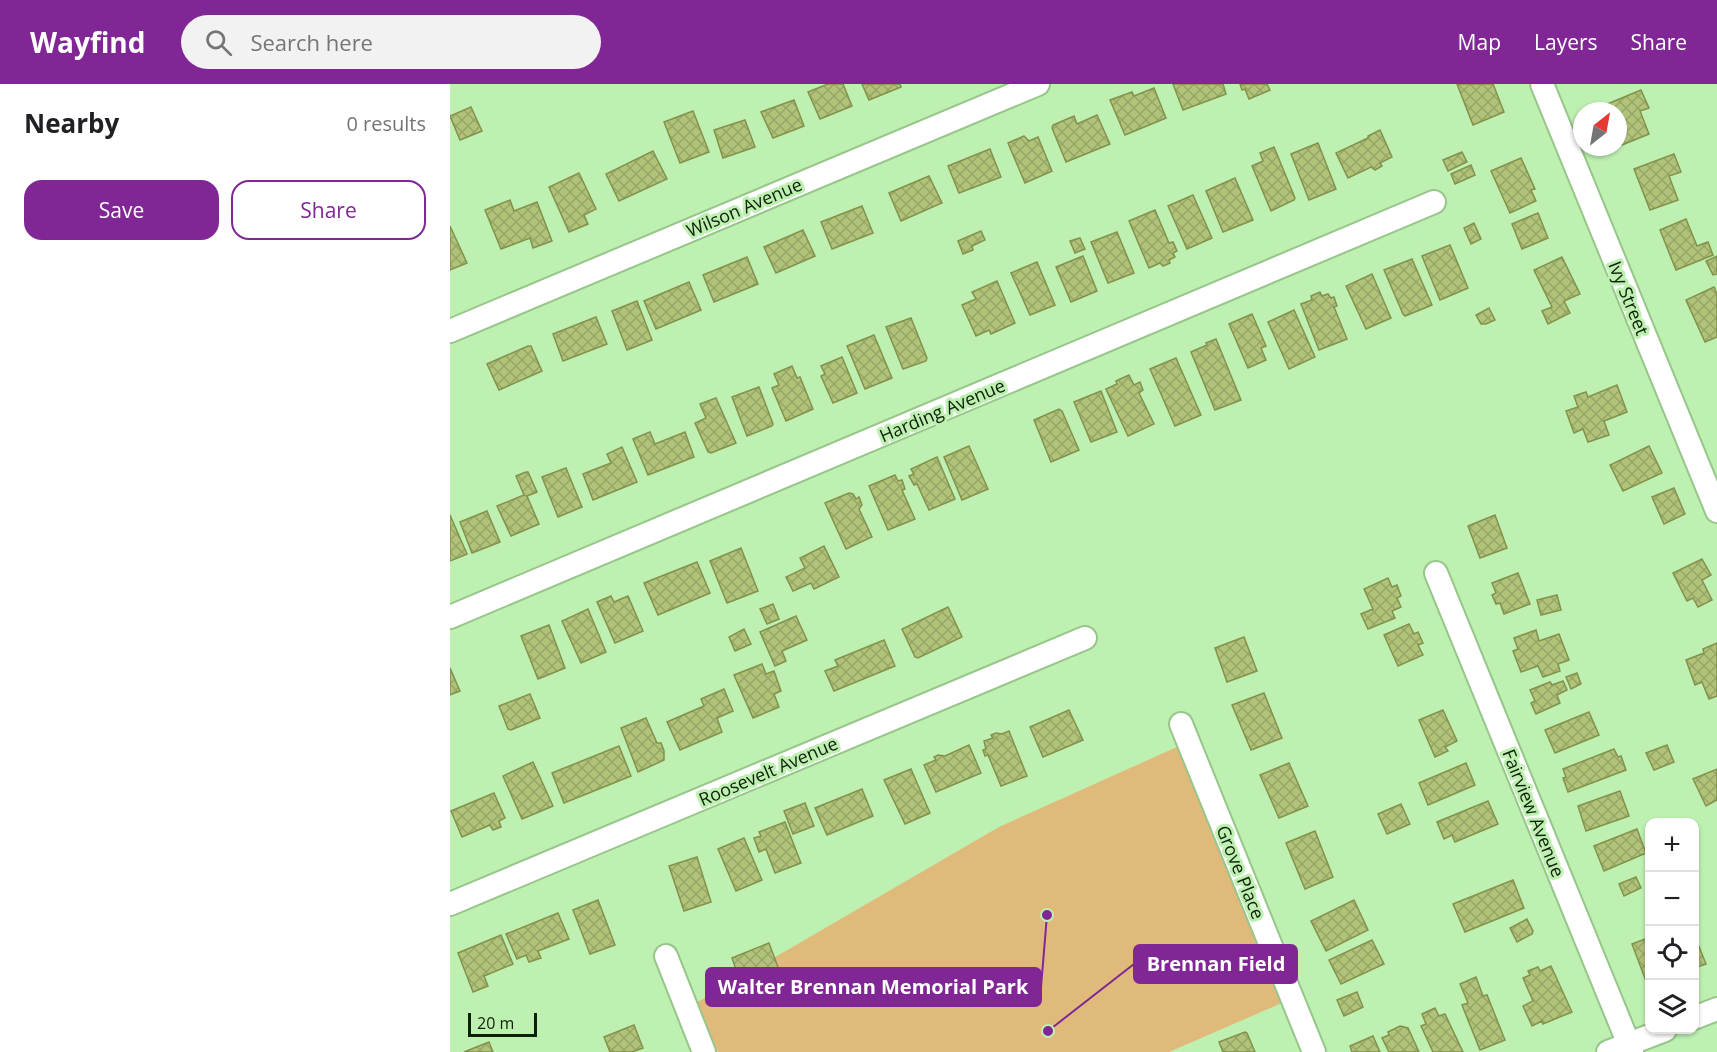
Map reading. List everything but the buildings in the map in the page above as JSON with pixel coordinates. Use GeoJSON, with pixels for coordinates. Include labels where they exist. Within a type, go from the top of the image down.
{"type":"FeatureCollection","features":[{"type":"Feature","properties":{"kind":"street","name":"Wilson Avenue"},"geometry":{"type":"LineString","coordinates":[[450,331],[1038,84]]}},
{"type":"Feature","properties":{"kind":"street","name":"Ivy Street"},"geometry":{"type":"LineString","coordinates":[[1542,84],[1717,511]]}},
{"type":"Feature","properties":{"kind":"street","name":"Harding Avenue"},"geometry":{"type":"LineString","coordinates":[[450,617],[1434,202]]}},
{"type":"Feature","properties":{"kind":"street","name":"Fairview Avenue"},"geometry":{"type":"LineString","coordinates":[[1436,573],[1631,1048]]}},
{"type":"Feature","properties":{"kind":"street","name":"Roosevelt Avenue"},"geometry":{"type":"LineString","coordinates":[[450,904],[1085,638]]}},
{"type":"Feature","properties":{"kind":"street","name":"Grove Place"},"geometry":{"type":"LineString","coordinates":[[1181,724],[1314,1052]]}},
{"type":"Feature","properties":{"kind":"street"},"geometry":{"type":"LineString","coordinates":[[666,956],[704,1052]]}},
{"type":"Feature","properties":{"kind":"street"},"geometry":{"type":"LineString","coordinates":[[1699,1016],[1717,1009]]}},
{"type":"Feature","properties":{"kind":"street"},"geometry":{"type":"LineString","coordinates":[[1608,1052],[1631,1048],[1656,1034]]}},
{"type":"Feature","properties":{"kind":"shaded area"},"geometry":{"type":"Polygon","coordinates":[[[1179,746],[1282,1003],[1169,1052],[718,1052],[696,1003],[999,827],[1179,746]]]}},
{"type":"Feature","properties":{"kind":"place","name":"Walter Brennan Memorial Park"},"geometry":{"type":"Point","coordinates":[1047,915]}},
{"type":"Feature","properties":{"kind":"place","name":"Brennan Field"},"geometry":{"type":"Point","coordinates":[1048,1031]}}]}
